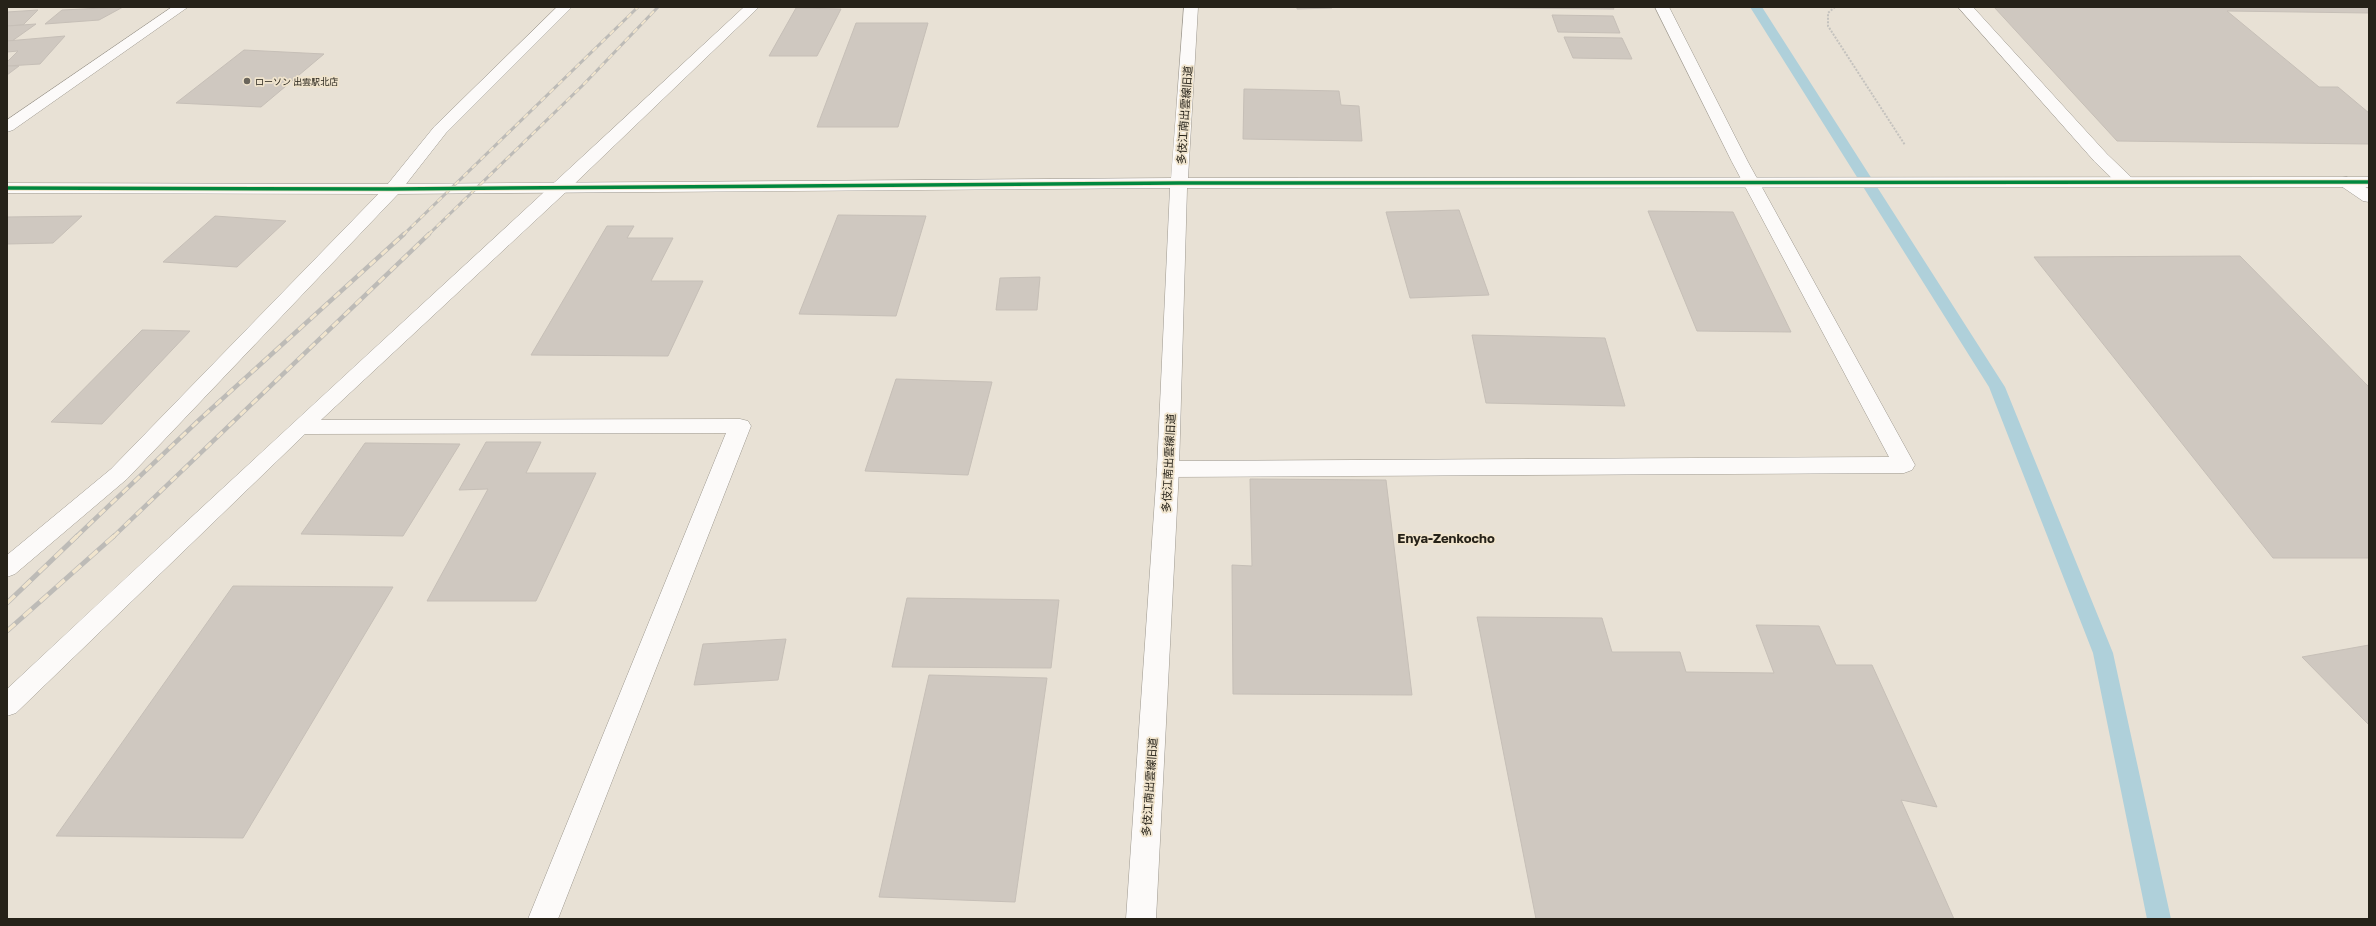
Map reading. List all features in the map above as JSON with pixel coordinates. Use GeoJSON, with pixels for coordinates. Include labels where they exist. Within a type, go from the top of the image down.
{"type":"FeatureCollection","features":[{"type":"Feature","properties":{"kind":"street"},"geometry":{"type":"LineString","coordinates":[[7,127],[181,7]]}},
{"type":"Feature","properties":{"kind":"street"},"geometry":{"type":"LineString","coordinates":[[7,568],[119,474],[393,189],[440,130],[566,7]]}},
{"type":"Feature","properties":{"kind":"street"},"geometry":{"type":"LineString","coordinates":[[7,705],[300,427],[561,187],[752,7]]}},
{"type":"Feature","properties":{"kind":"street","name":"多伎江南出雲線旧道"},"geometry":{"type":"LineString","coordinates":[[1141,919],[1168,469],[1179,183],[1191,7]]}},
{"type":"Feature","properties":{"kind":"street"},"geometry":{"type":"LineString","coordinates":[[1168,469],[1904,465],[1750,181],[1662,7]]}},
{"type":"Feature","properties":{"kind":"street"},"geometry":{"type":"LineString","coordinates":[[1965,7],[2101,158],[2126,182]]}},
{"type":"Feature","properties":{"kind":"street"},"geometry":{"type":"LineString","coordinates":[[7,188],[393,189],[1179,183],[1750,181],[2369,182]]}},
{"type":"Feature","properties":{"kind":"street"},"geometry":{"type":"LineString","coordinates":[[2347,182],[2369,198]]}},
{"type":"Feature","properties":{"kind":"street"},"geometry":{"type":"LineString","coordinates":[[300,427],[740,426],[543,919]]}},
{"type":"Feature","properties":{"kind":"path"},"geometry":{"type":"LineString","coordinates":[[1835,7],[1828,13],[1828,26],[1929,182]]}},
{"type":"Feature","properties":{"kind":"building"},"geometry":{"type":"Polygon","coordinates":[[[123,7],[99,20],[45,24],[62,10],[123,7]]]}},
{"type":"Feature","properties":{"kind":"building"},"geometry":{"type":"Polygon","coordinates":[[[1297,7],[1332,7],[1332,8],[1297,9],[1297,7]]]}},
{"type":"Feature","properties":{"kind":"building"},"geometry":{"type":"Polygon","coordinates":[[[1395,7],[1613,7],[1614,9],[1395,7]]]}},
{"type":"Feature","properties":{"kind":"building"},"geometry":{"type":"Polygon","coordinates":[[[1994,7],[2369,7],[2369,13],[2227,11],[2319,87],[2338,87],[2369,113],[2369,144],[2117,141],[1994,7]]]}},
{"type":"Feature","properties":{"kind":"building"},"geometry":{"type":"Polygon","coordinates":[[[796,8],[841,9],[817,56],[769,56],[796,8]]]}},
{"type":"Feature","properties":{"kind":"building"},"geometry":{"type":"Polygon","coordinates":[[[38,10],[23,25],[7,26],[7,12],[38,10]]]}},
{"type":"Feature","properties":{"kind":"building"},"geometry":{"type":"Polygon","coordinates":[[[1552,15],[1613,16],[1620,33],[1558,32],[1552,15]]]}},
{"type":"Feature","properties":{"kind":"building"},"geometry":{"type":"Polygon","coordinates":[[[856,23],[928,23],[898,127],[817,127],[856,23]]]}},
{"type":"Feature","properties":{"kind":"building"},"geometry":{"type":"Polygon","coordinates":[[[36,24],[12,41],[7,41],[7,26],[36,24]]]}},
{"type":"Feature","properties":{"kind":"building"},"geometry":{"type":"Polygon","coordinates":[[[65,36],[40,64],[7,66],[7,62],[18,51],[7,52],[7,41],[65,36]]]}},
{"type":"Feature","properties":{"kind":"building"},"geometry":{"type":"Polygon","coordinates":[[[1564,37],[1622,38],[1632,59],[1573,58],[1564,37]]]}},
{"type":"Feature","properties":{"kind":"building"},"geometry":{"type":"Polygon","coordinates":[[[244,50],[324,54],[261,107],[176,103],[244,50]]]}},
{"type":"Feature","properties":{"kind":"building"},"geometry":{"type":"Polygon","coordinates":[[[7,66],[19,66],[7,75],[7,66]]]}},
{"type":"Feature","properties":{"kind":"building"},"geometry":{"type":"Polygon","coordinates":[[[1244,89],[1339,91],[1341,105],[1359,106],[1362,141],[1243,139],[1244,89]]]}},
{"type":"Feature","properties":{"kind":"building"},"geometry":{"type":"Polygon","coordinates":[[[1459,210],[1489,295],[1410,298],[1386,212],[1459,210]]]}},
{"type":"Feature","properties":{"kind":"building"},"geometry":{"type":"Polygon","coordinates":[[[1648,211],[1733,212],[1791,332],[1697,331],[1648,211]]]}},
{"type":"Feature","properties":{"kind":"building"},"geometry":{"type":"Polygon","coordinates":[[[838,215],[926,216],[896,316],[799,314],[838,215]]]}},
{"type":"Feature","properties":{"kind":"building"},"geometry":{"type":"Polygon","coordinates":[[[82,216],[53,243],[7,244],[7,217],[82,216]]]}},
{"type":"Feature","properties":{"kind":"building"},"geometry":{"type":"Polygon","coordinates":[[[215,216],[286,221],[237,267],[163,262],[215,216]]]}},
{"type":"Feature","properties":{"kind":"building"},"geometry":{"type":"Polygon","coordinates":[[[607,226],[634,226],[627,238],[673,238],[651,281],[703,281],[668,356],[531,355],[607,226]]]}},
{"type":"Feature","properties":{"kind":"building"},"geometry":{"type":"Polygon","coordinates":[[[2240,256],[2369,387],[2369,558],[2273,558],[2034,257],[2240,256]]]}},
{"type":"Feature","properties":{"kind":"building"},"geometry":{"type":"Polygon","coordinates":[[[1040,277],[1037,310],[996,310],[1000,278],[1040,277]]]}},
{"type":"Feature","properties":{"kind":"building"},"geometry":{"type":"Polygon","coordinates":[[[142,330],[190,331],[102,424],[51,422],[142,330]]]}},
{"type":"Feature","properties":{"kind":"building"},"geometry":{"type":"Polygon","coordinates":[[[1472,335],[1605,338],[1625,406],[1486,403],[1472,335]]]}},
{"type":"Feature","properties":{"kind":"building"},"geometry":{"type":"Polygon","coordinates":[[[896,379],[992,382],[968,475],[865,471],[896,379]]]}},
{"type":"Feature","properties":{"kind":"building"},"geometry":{"type":"Polygon","coordinates":[[[486,442],[541,442],[526,473],[596,473],[536,601],[427,601],[488,489],[459,490],[486,442]]]}},
{"type":"Feature","properties":{"kind":"building"},"geometry":{"type":"Polygon","coordinates":[[[365,443],[460,444],[403,536],[301,534],[365,443]]]}},
{"type":"Feature","properties":{"kind":"building"},"geometry":{"type":"Polygon","coordinates":[[[1250,479],[1386,480],[1412,695],[1233,694],[1232,565],[1252,566],[1250,479]]]}},
{"type":"Feature","properties":{"kind":"building"},"geometry":{"type":"Polygon","coordinates":[[[233,586],[393,587],[243,838],[56,836],[233,586]]]}},
{"type":"Feature","properties":{"kind":"building"},"geometry":{"type":"Polygon","coordinates":[[[907,598],[1059,600],[1051,668],[892,667],[907,598]]]}},
{"type":"Feature","properties":{"kind":"building"},"geometry":{"type":"Polygon","coordinates":[[[1477,617],[1602,618],[1612,652],[1680,652],[1686,672],[1774,673],[1756,625],[1819,626],[1836,665],[1872,665],[1937,807],[1901,800],[1954,919],[1536,919],[1477,617]]]}},
{"type":"Feature","properties":{"kind":"building"},"geometry":{"type":"Polygon","coordinates":[[[786,639],[778,680],[694,685],[703,644],[786,639]]]}},
{"type":"Feature","properties":{"kind":"building"},"geometry":{"type":"Polygon","coordinates":[[[2369,645],[2369,725],[2302,657],[2369,645]]]}},
{"type":"Feature","properties":{"kind":"building"},"geometry":{"type":"Polygon","coordinates":[[[929,675],[1047,678],[1015,902],[879,897],[929,675]]]}},
{"type":"Feature","properties":{"kind":"waterway"},"geometry":{"type":"LineString","coordinates":[[1756,7],[1997,387],[2103,653],[2159,919]]}},
{"type":"Feature","properties":{"kind":"railway"},"geometry":{"type":"LineString","coordinates":[[403,235],[638,7]]}},
{"type":"Feature","properties":{"kind":"railway"},"geometry":{"type":"LineString","coordinates":[[428,235],[582,86],[658,7]]}},
{"type":"Feature","properties":{"kind":"railway"},"geometry":{"type":"LineString","coordinates":[[76,537],[199,420],[404,234]]}},
{"type":"Feature","properties":{"kind":"railway"},"geometry":{"type":"LineString","coordinates":[[113,537],[429,234]]}},
{"type":"Feature","properties":{"kind":"railway"},"geometry":{"type":"LineString","coordinates":[[7,603],[77,536]]}},
{"type":"Feature","properties":{"kind":"railway"},"geometry":{"type":"LineString","coordinates":[[7,631],[114,536]]}},
{"type":"Feature","properties":{"kind":"cycle path"},"geometry":{"type":"LineString","coordinates":[[7,188],[393,189],[1179,183],[2369,182]]}},
{"type":"Feature","properties":{"kind":"place","name":"ローソン 出雲駅北店"},"geometry":{"type":"Point","coordinates":[247,81]}},
{"type":"Feature","properties":{"kind":"district","name":"Enya-Zenkocho"},"geometry":{"type":"Point","coordinates":[1446,538]}}]}
